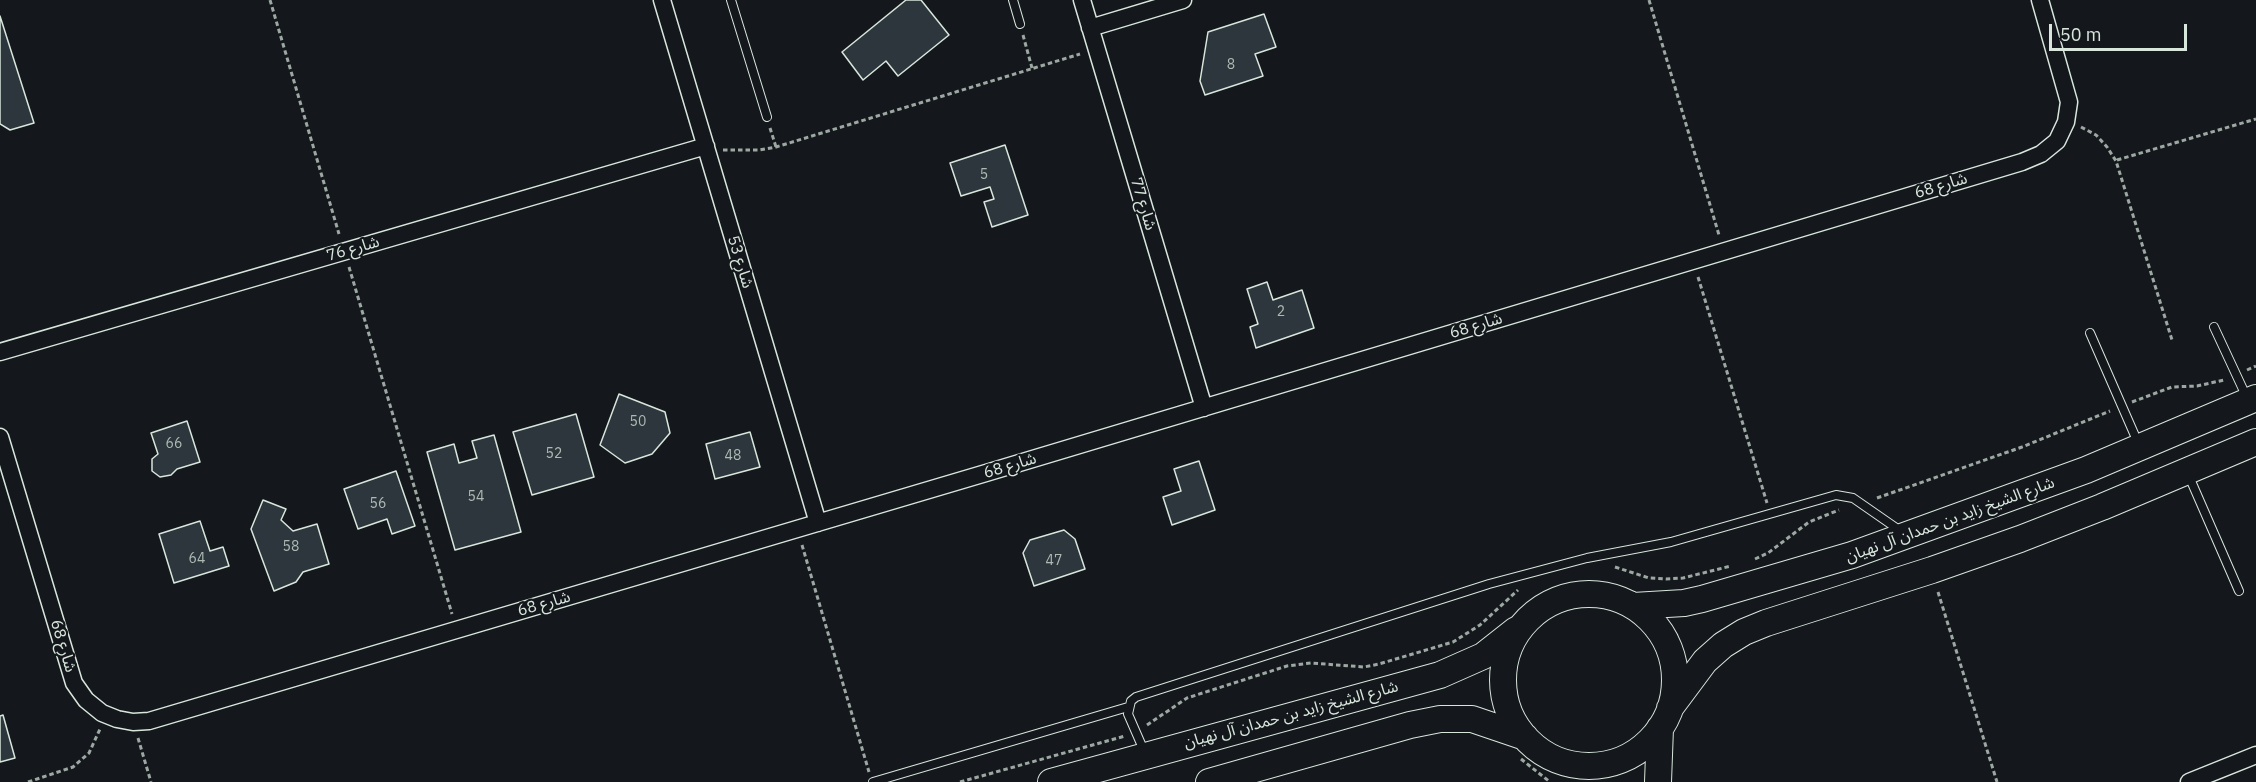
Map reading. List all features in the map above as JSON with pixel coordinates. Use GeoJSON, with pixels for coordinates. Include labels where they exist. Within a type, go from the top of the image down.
{"type":"FeatureCollection","features":[{"type":"Feature","properties":{"kind":"main road","name":"شارع الشيخ زايد بن حمدان آل نهيان"},"geometry":{"type":"LineString","coordinates":[[1633,606],[1684,603],[1702,599],[1796,573],[1908,536],[2086,470],[2252,399]]}},
{"type":"Feature","properties":{"kind":"main road"},"geometry":{"type":"LineString","coordinates":[[1553,771],[1579,765],[1602,765],[1614,762],[1645,746],[1705,661],[1723,645],[1744,632],[1932,570],[2102,507],[2256,442]]}},
{"type":"Feature","properties":{"kind":"main road"},"geometry":{"type":"LineString","coordinates":[[1520,745],[1509,712],[1503,682],[1507,652],[1521,626],[1539,609],[1561,598],[1586,593],[1610,596],[1633,606],[1655,625],[1670,650],[1675,679],[1665,718],[1658,782]]}},
{"type":"Feature","properties":{"kind":"main road","name":"شارع الشيخ زايد بن حمدان آل نهيان"},"geometry":{"type":"LineString","coordinates":[[1051,782],[1141,744],[1448,672],[1483,656],[1521,626]]}},
{"type":"Feature","properties":{"kind":"main road"},"geometry":{"type":"LineString","coordinates":[[1209,782],[1410,725],[1440,719],[1472,719],[1520,745],[1539,750],[1553,771],[1572,782]]}},
{"type":"Feature","properties":{"kind":"street","name":"شارع 53"},"geometry":{"type":"LineString","coordinates":[[662,0],[818,523]]}},
{"type":"Feature","properties":{"kind":"street","name":"شارع 77"},"geometry":{"type":"LineString","coordinates":[[1082,0],[1204,408]]}},
{"type":"Feature","properties":{"kind":"street"},"geometry":{"type":"LineString","coordinates":[[1090,28],[1183,0]]}},
{"type":"Feature","properties":{"kind":"street"},"geometry":{"type":"LineString","coordinates":[[2040,0],[2069,102],[2066,122]]}},
{"type":"Feature","properties":{"kind":"street","name":"شارع 68"},"geometry":{"type":"LineString","coordinates":[[0,436],[74,683],[86,700],[102,712],[117,719],[133,722],[157,718],[818,523],[2022,162],[2041,154],[2057,141],[2066,122]]}},
{"type":"Feature","properties":{"kind":"street","name":"شارع 76"},"geometry":{"type":"LineString","coordinates":[[0,352],[706,146]]}},
{"type":"Feature","properties":{"kind":"street"},"geometry":{"type":"LineString","coordinates":[[2189,782],[2256,755]]}},
{"type":"Feature","properties":{"kind":"lane"},"geometry":{"type":"LineString","coordinates":[[731,0],[767,117]]}},
{"type":"Feature","properties":{"kind":"lane"},"geometry":{"type":"LineString","coordinates":[[1013,0],[1020,24]]}},
{"type":"Feature","properties":{"kind":"lane"},"geometry":{"type":"LineString","coordinates":[[2214,327],[2236,375],[2252,399]]}},
{"type":"Feature","properties":{"kind":"lane"},"geometry":{"type":"LineString","coordinates":[[2090,333],[2140,448]]}},
{"type":"Feature","properties":{"kind":"lane"},"geometry":{"type":"LineString","coordinates":[[2186,471],[2239,591]]}},
{"type":"Feature","properties":{"kind":"lane"},"geometry":{"type":"LineString","coordinates":[[1141,744],[1128,714],[1128,707],[1131,701],[1142,695],[1488,584],[1539,570],[1671,542],[1836,495],[1853,498],[1908,536]]}},
{"type":"Feature","properties":{"kind":"lane"},"geometry":{"type":"LineString","coordinates":[[873,782],[892,779],[1128,707]]}},
{"type":"Feature","properties":{"kind":"path"},"geometry":{"type":"LineString","coordinates":[[270,0],[457,630]]}},
{"type":"Feature","properties":{"kind":"path"},"geometry":{"type":"LineString","coordinates":[[1649,0],[1724,252]]}},
{"type":"Feature","properties":{"kind":"path"},"geometry":{"type":"LineString","coordinates":[[1020,24],[1032,68]]}},
{"type":"Feature","properties":{"kind":"path"},"geometry":{"type":"LineString","coordinates":[[706,146],[741,151],[776,147],[1096,49]]}},
{"type":"Feature","properties":{"kind":"path"},"geometry":{"type":"LineString","coordinates":[[767,117],[776,147]]}},
{"type":"Feature","properties":{"kind":"path"},"geometry":{"type":"LineString","coordinates":[[2116,161],[2256,119]]}},
{"type":"Feature","properties":{"kind":"path"},"geometry":{"type":"LineString","coordinates":[[2066,122],[2096,135],[2108,147],[2116,161],[2172,340]]}},
{"type":"Feature","properties":{"kind":"path"},"geometry":{"type":"LineString","coordinates":[[1693,261],[1770,513]]}},
{"type":"Feature","properties":{"kind":"path"},"geometry":{"type":"LineString","coordinates":[[1748,561],[1768,553],[1809,522],[2022,447],[2162,390],[2211,384],[2256,366]]}},
{"type":"Feature","properties":{"kind":"path"},"geometry":{"type":"LineString","coordinates":[[797,529],[873,782]]}},
{"type":"Feature","properties":{"kind":"path"},"geometry":{"type":"LineString","coordinates":[[1587,558],[1649,578],[1666,579],[1683,578],[1738,564]]}},
{"type":"Feature","properties":{"kind":"path"},"geometry":{"type":"LineString","coordinates":[[960,782],[1141,744],[1174,705],[1187,698],[1287,666],[1311,663],[1364,667],[1453,642],[1480,625],[1539,570]]}},
{"type":"Feature","properties":{"kind":"path"},"geometry":{"type":"LineString","coordinates":[[1932,570],[1996,782]]}},
{"type":"Feature","properties":{"kind":"path"},"geometry":{"type":"LineString","coordinates":[[28,782],[73,767],[89,753],[99,734],[102,712]]}},
{"type":"Feature","properties":{"kind":"path"},"geometry":{"type":"LineString","coordinates":[[133,722],[151,782]]}},
{"type":"Feature","properties":{"kind":"path"},"geometry":{"type":"LineString","coordinates":[[1520,745],[1553,771]]}},
{"type":"Feature","properties":{"kind":"building"},"geometry":{"type":"Polygon","coordinates":[[[906,0],[921,0],[949,35],[898,76],[886,61],[863,80],[842,52],[906,0]]]}},
{"type":"Feature","properties":{"kind":"building"},"geometry":{"type":"Polygon","coordinates":[[[1264,14],[1276,47],[1255,54],[1263,76],[1205,95],[1200,81],[1208,32],[1264,14]]]}},
{"type":"Feature","properties":{"kind":"building"},"geometry":{"type":"Polygon","coordinates":[[[0,16],[34,123],[10,130],[0,124],[0,16]]]}},
{"type":"Feature","properties":{"kind":"building"},"geometry":{"type":"Polygon","coordinates":[[[1005,145],[1028,215],[992,227],[984,202],[994,199],[990,187],[961,196],[950,163],[1005,145]]]}},
{"type":"Feature","properties":{"kind":"building"},"geometry":{"type":"Polygon","coordinates":[[[1267,282],[1273,300],[1302,290],[1314,328],[1256,348],[1250,327],[1258,324],[1247,289],[1267,282]]]}},
{"type":"Feature","properties":{"kind":"building"},"geometry":{"type":"Polygon","coordinates":[[[619,394],[665,412],[670,433],[652,454],[625,463],[600,445],[619,394]]]}},
{"type":"Feature","properties":{"kind":"building"},"geometry":{"type":"Polygon","coordinates":[[[576,414],[594,477],[532,495],[513,432],[576,414]]]}},
{"type":"Feature","properties":{"kind":"building"},"geometry":{"type":"Polygon","coordinates":[[[187,421],[200,462],[177,469],[171,475],[160,477],[152,471],[152,459],[158,454],[151,433],[187,421]]]}},
{"type":"Feature","properties":{"kind":"building"},"geometry":{"type":"Polygon","coordinates":[[[750,432],[760,467],[715,479],[706,444],[750,432]]]}},
{"type":"Feature","properties":{"kind":"building"},"geometry":{"type":"Polygon","coordinates":[[[494,435],[521,532],[455,550],[427,452],[454,444],[459,463],[477,458],[472,441],[494,435]]]}},
{"type":"Feature","properties":{"kind":"building"},"geometry":{"type":"Polygon","coordinates":[[[1199,461],[1215,510],[1172,525],[1163,497],[1181,491],[1174,469],[1199,461]]]}},
{"type":"Feature","properties":{"kind":"building"},"geometry":{"type":"Polygon","coordinates":[[[396,471],[415,526],[392,534],[387,519],[358,529],[344,489],[396,471]]]}},
{"type":"Feature","properties":{"kind":"building"},"geometry":{"type":"Polygon","coordinates":[[[263,500],[286,509],[281,520],[293,531],[317,524],[329,564],[303,572],[296,582],[274,591],[251,529],[263,500]]]}},
{"type":"Feature","properties":{"kind":"building"},"geometry":{"type":"Polygon","coordinates":[[[200,521],[210,551],[223,547],[229,566],[174,583],[159,534],[200,521]]]}},
{"type":"Feature","properties":{"kind":"building"},"geometry":{"type":"Polygon","coordinates":[[[1064,530],[1075,539],[1085,569],[1034,586],[1023,553],[1030,540],[1064,530]]]}},
{"type":"Feature","properties":{"kind":"building"},"geometry":{"type":"Polygon","coordinates":[[[3,715],[15,758],[0,762],[0,716],[3,715]]]}}]}
